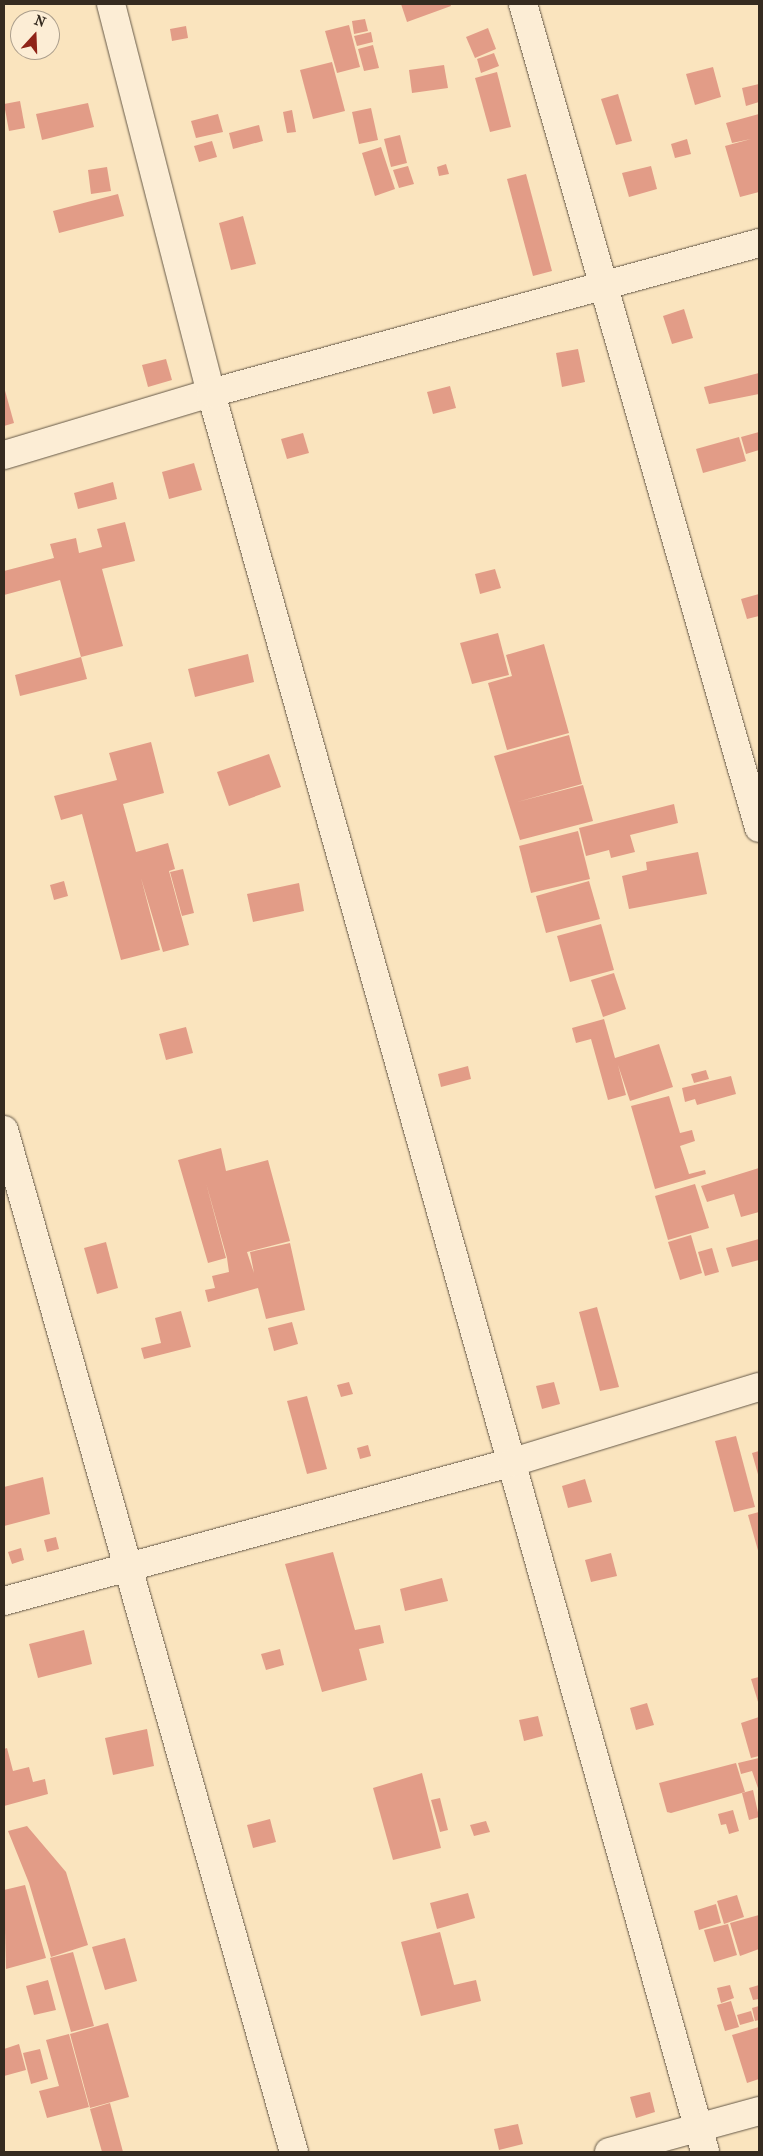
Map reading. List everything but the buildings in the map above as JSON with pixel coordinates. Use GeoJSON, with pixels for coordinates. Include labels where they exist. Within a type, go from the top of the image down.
{"type":"FeatureCollection","features":[{"type":"Feature","properties":{"kind":"street"},"geometry":{"type":"LineString","coordinates":[[111,4],[211,393],[702,2140]]}},
{"type":"Feature","properties":{"kind":"street"},"geometry":{"type":"LineString","coordinates":[[523,4],[759,828]]}},
{"type":"Feature","properties":{"kind":"street"},"geometry":{"type":"LineString","coordinates":[[4,454],[211,393],[759,243]]}},
{"type":"Feature","properties":{"kind":"street"},"geometry":{"type":"LineString","coordinates":[[4,1130],[294,2152]]}},
{"type":"Feature","properties":{"kind":"street"},"geometry":{"type":"LineString","coordinates":[[4,1601],[128,1570],[512,1462],[759,1387]]}},
{"type":"Feature","properties":{"kind":"street"},"geometry":{"type":"LineString","coordinates":[[609,2152],[702,2140],[759,2112]]}}]}
